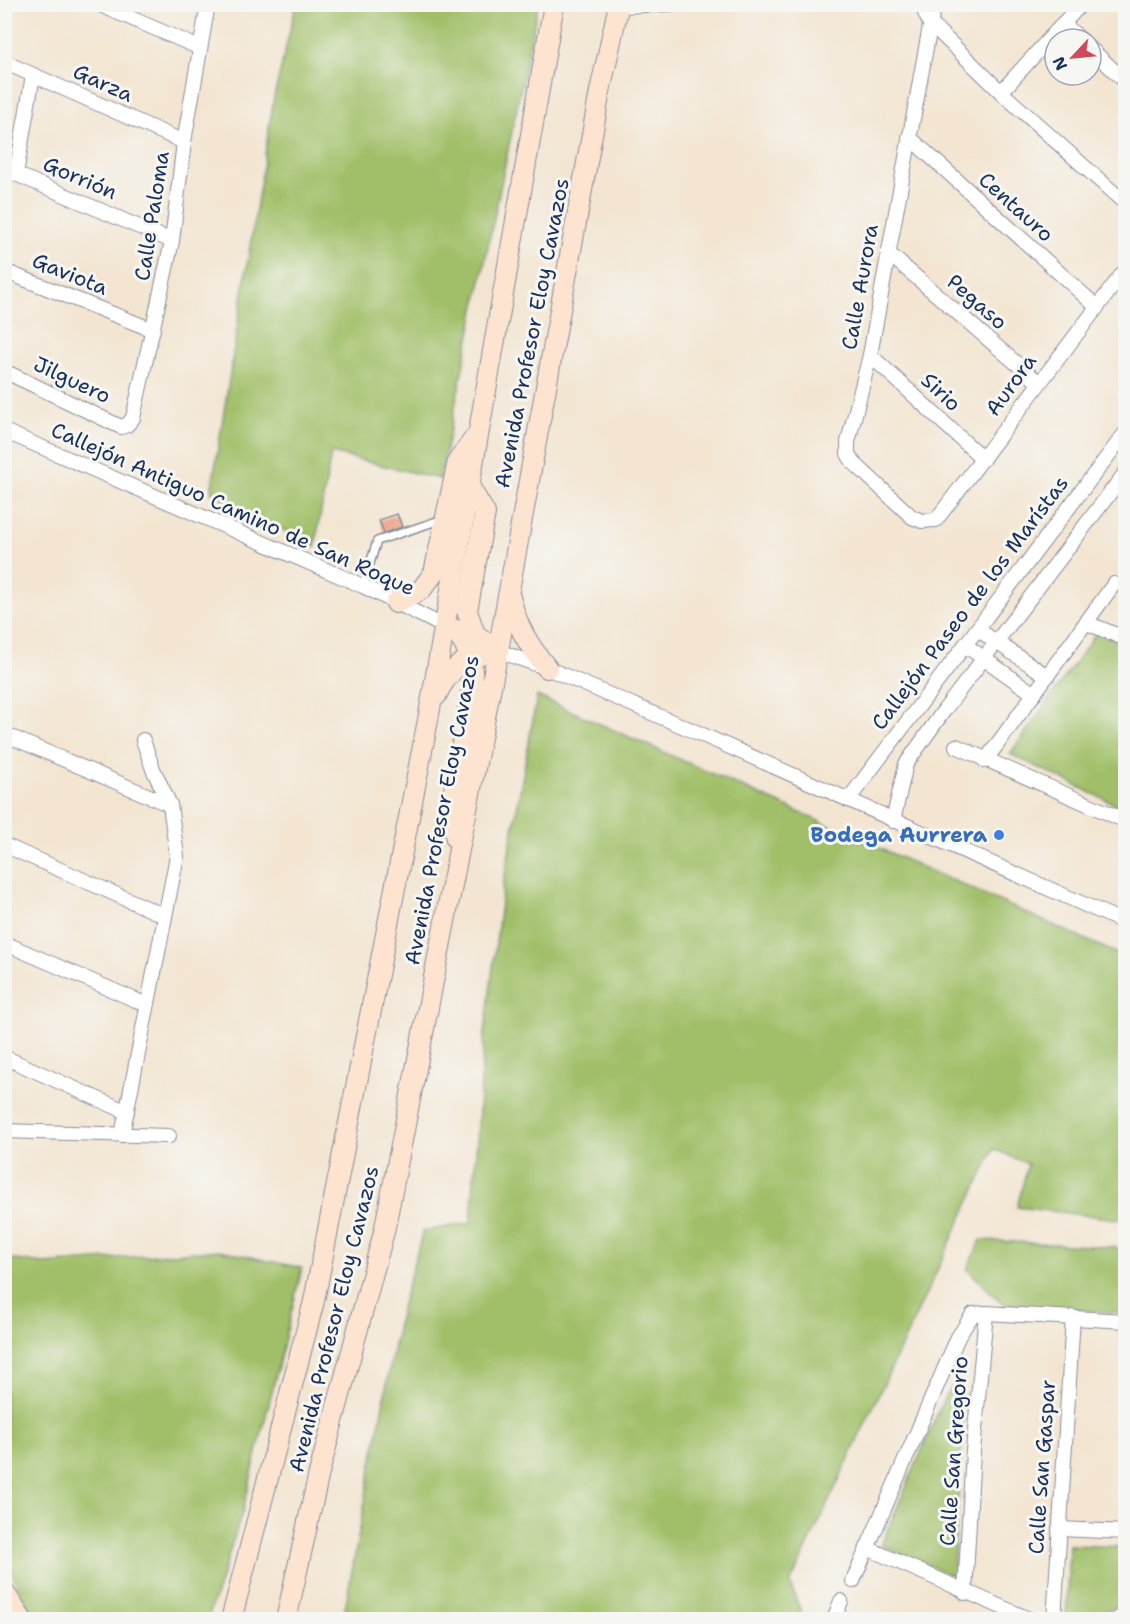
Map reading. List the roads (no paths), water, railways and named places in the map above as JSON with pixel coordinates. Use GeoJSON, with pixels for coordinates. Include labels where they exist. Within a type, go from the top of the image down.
{"type":"FeatureCollection","features":[{"type":"Feature","properties":{"kind":"main road","name":"Avenida Profesor Eloy Cavazos"},"geometry":{"type":"LineString","coordinates":[[231,1620],[310,1320],[433,702],[554,4]]}},
{"type":"Feature","properties":{"kind":"main road","name":"Avenida Profesor Eloy Cavazos"},"geometry":{"type":"LineString","coordinates":[[286,1620],[319,1473],[384,1233],[498,651],[572,255],[600,91],[619,5]]}},
{"type":"Feature","properties":{"kind":"main road"},"geometry":{"type":"LineString","coordinates":[[396,603],[421,590],[434,573],[458,461],[478,434]]}},
{"type":"Feature","properties":{"kind":"main road"},"geometry":{"type":"LineString","coordinates":[[469,486],[485,513],[468,611],[475,634],[498,651]]}},
{"type":"Feature","properties":{"kind":"main road"},"geometry":{"type":"LineString","coordinates":[[508,589],[515,618],[527,645],[547,668]]}},
{"type":"Feature","properties":{"kind":"main road"},"geometry":{"type":"LineString","coordinates":[[445,627],[456,630],[471,657],[473,683],[451,807],[458,854]]}},
{"type":"Feature","properties":{"kind":"main road"},"geometry":{"type":"LineString","coordinates":[[433,702],[441,684],[471,657],[498,651]]}},
{"type":"Feature","properties":{"kind":"main road"},"geometry":{"type":"LineString","coordinates":[[433,702],[450,687],[464,692],[470,703]]}},
{"type":"Feature","properties":{"kind":"main road"},"geometry":{"type":"LineString","coordinates":[[4,1592],[22,1620]]}},
{"type":"Feature","properties":{"kind":"street"},"geometry":{"type":"LineString","coordinates":[[98,4],[200,48]]}},
{"type":"Feature","properties":{"kind":"street","name":"Calle Paloma"},"geometry":{"type":"LineString","coordinates":[[121,427],[127,425],[133,418],[172,241],[184,142],[208,4]]}},
{"type":"Feature","properties":{"kind":"street"},"geometry":{"type":"LineString","coordinates":[[619,5],[672,4]]}},
{"type":"Feature","properties":{"kind":"street"},"geometry":{"type":"LineString","coordinates":[[921,4],[929,22],[1001,92],[1125,204]]}},
{"type":"Feature","properties":{"kind":"street","name":"Calle Aurora"},"geometry":{"type":"LineString","coordinates":[[928,521],[912,517],[853,462],[848,454],[853,420],[870,355],[934,4]]}},
{"type":"Feature","properties":{"kind":"street"},"geometry":{"type":"LineString","coordinates":[[1001,92],[1080,4]]}},
{"type":"Feature","properties":{"kind":"street"},"geometry":{"type":"LineString","coordinates":[[1063,23],[1067,27]]}},
{"type":"Feature","properties":{"kind":"street"},"geometry":{"type":"LineString","coordinates":[[1103,61],[1125,82]]}},
{"type":"Feature","properties":{"kind":"street","name":"Garza"},"geometry":{"type":"LineString","coordinates":[[4,62],[184,142]]}},
{"type":"Feature","properties":{"kind":"street"},"geometry":{"type":"LineString","coordinates":[[10,172],[33,75]]}},
{"type":"Feature","properties":{"kind":"street","name":"Centauro"},"geometry":{"type":"LineString","coordinates":[[909,137],[1096,307]]}},
{"type":"Feature","properties":{"kind":"street","name":"Gorrión"},"geometry":{"type":"LineString","coordinates":[[10,172],[172,241]]}},
{"type":"Feature","properties":{"kind":"street","name":"Pegaso"},"geometry":{"type":"LineString","coordinates":[[888,253],[1038,382]]}},
{"type":"Feature","properties":{"kind":"street","name":"Aurora"},"geometry":{"type":"LineString","coordinates":[[928,521],[943,514],[1038,382],[1125,269]]}},
{"type":"Feature","properties":{"kind":"street","name":"Gaviota"},"geometry":{"type":"LineString","coordinates":[[5,272],[153,330]]}},
{"type":"Feature","properties":{"kind":"street","name":"Sirio"},"geometry":{"type":"LineString","coordinates":[[870,355],[983,459]]}},
{"type":"Feature","properties":{"kind":"street","name":"Jilguero"},"geometry":{"type":"LineString","coordinates":[[4,371],[121,427]]}},
{"type":"Feature","properties":{"kind":"street","name":"Callejón Antiguo Camino de San Roque"},"geometry":{"type":"LineString","coordinates":[[4,431],[363,586],[445,627]]}},
{"type":"Feature","properties":{"kind":"street","name":"Callejón Paseo de los Marístas"},"geometry":{"type":"LineString","coordinates":[[848,800],[1125,432]]}},
{"type":"Feature","properties":{"kind":"street","name":"Callejón Paseo de los Marístas"},"geometry":{"type":"LineString","coordinates":[[893,821],[906,765],[945,709],[1125,472]]}},
{"type":"Feature","properties":{"kind":"street"},"geometry":{"type":"LineString","coordinates":[[985,761],[1114,584]]}},
{"type":"Feature","properties":{"kind":"street"},"geometry":{"type":"LineString","coordinates":[[1087,622],[1125,639]]}},
{"type":"Feature","properties":{"kind":"street"},"geometry":{"type":"LineString","coordinates":[[977,628],[1047,676]]}},
{"type":"Feature","properties":{"kind":"street"},"geometry":{"type":"LineString","coordinates":[[965,645],[1034,694]]}},
{"type":"Feature","properties":{"kind":"street"},"geometry":{"type":"LineString","coordinates":[[498,651],[547,668],[1125,923]]}},
{"type":"Feature","properties":{"kind":"street"},"geometry":{"type":"LineString","coordinates":[[4,734],[170,805]]}},
{"type":"Feature","properties":{"kind":"street"},"geometry":{"type":"LineString","coordinates":[[122,1135],[177,856],[170,805],[153,769],[143,740]]}},
{"type":"Feature","properties":{"kind":"street"},"geometry":{"type":"LineString","coordinates":[[956,746],[985,761],[1125,821]]}},
{"type":"Feature","properties":{"kind":"street"},"geometry":{"type":"LineString","coordinates":[[4,845],[165,916]]}},
{"type":"Feature","properties":{"kind":"street"},"geometry":{"type":"LineString","coordinates":[[4,943],[147,1005]]}},
{"type":"Feature","properties":{"kind":"street"},"geometry":{"type":"LineString","coordinates":[[4,1057],[127,1112]]}},
{"type":"Feature","properties":{"kind":"street"},"geometry":{"type":"LineString","coordinates":[[4,1131],[169,1136]]}},
{"type":"Feature","properties":{"kind":"street"},"geometry":{"type":"LineString","coordinates":[[853,1581],[958,1337],[980,1314],[1125,1321]]}},
{"type":"Feature","properties":{"kind":"street","name":"Calle San Gregorio"},"geometry":{"type":"LineString","coordinates":[[965,1593],[980,1314]]}},
{"type":"Feature","properties":{"kind":"street","name":"Calle San Gaspar"},"geometry":{"type":"LineString","coordinates":[[1054,1620],[1072,1317]]}},
{"type":"Feature","properties":{"kind":"street"},"geometry":{"type":"LineString","coordinates":[[1059,1529],[1125,1532]]}},
{"type":"Feature","properties":{"kind":"street"},"geometry":{"type":"LineString","coordinates":[[867,1548],[965,1593],[1031,1620]]}},
{"type":"Feature","properties":{"kind":"street"},"geometry":{"type":"LineString","coordinates":[[834,1620],[841,1601]]}},
{"type":"Feature","properties":{"kind":"lane"},"geometry":{"type":"LineString","coordinates":[[363,586],[377,541],[446,518]]}},
{"type":"Feature","properties":{"kind":"place","name":"Bodega Aurrera"},"geometry":{"type":"Point","coordinates":[999,835]}}]}
